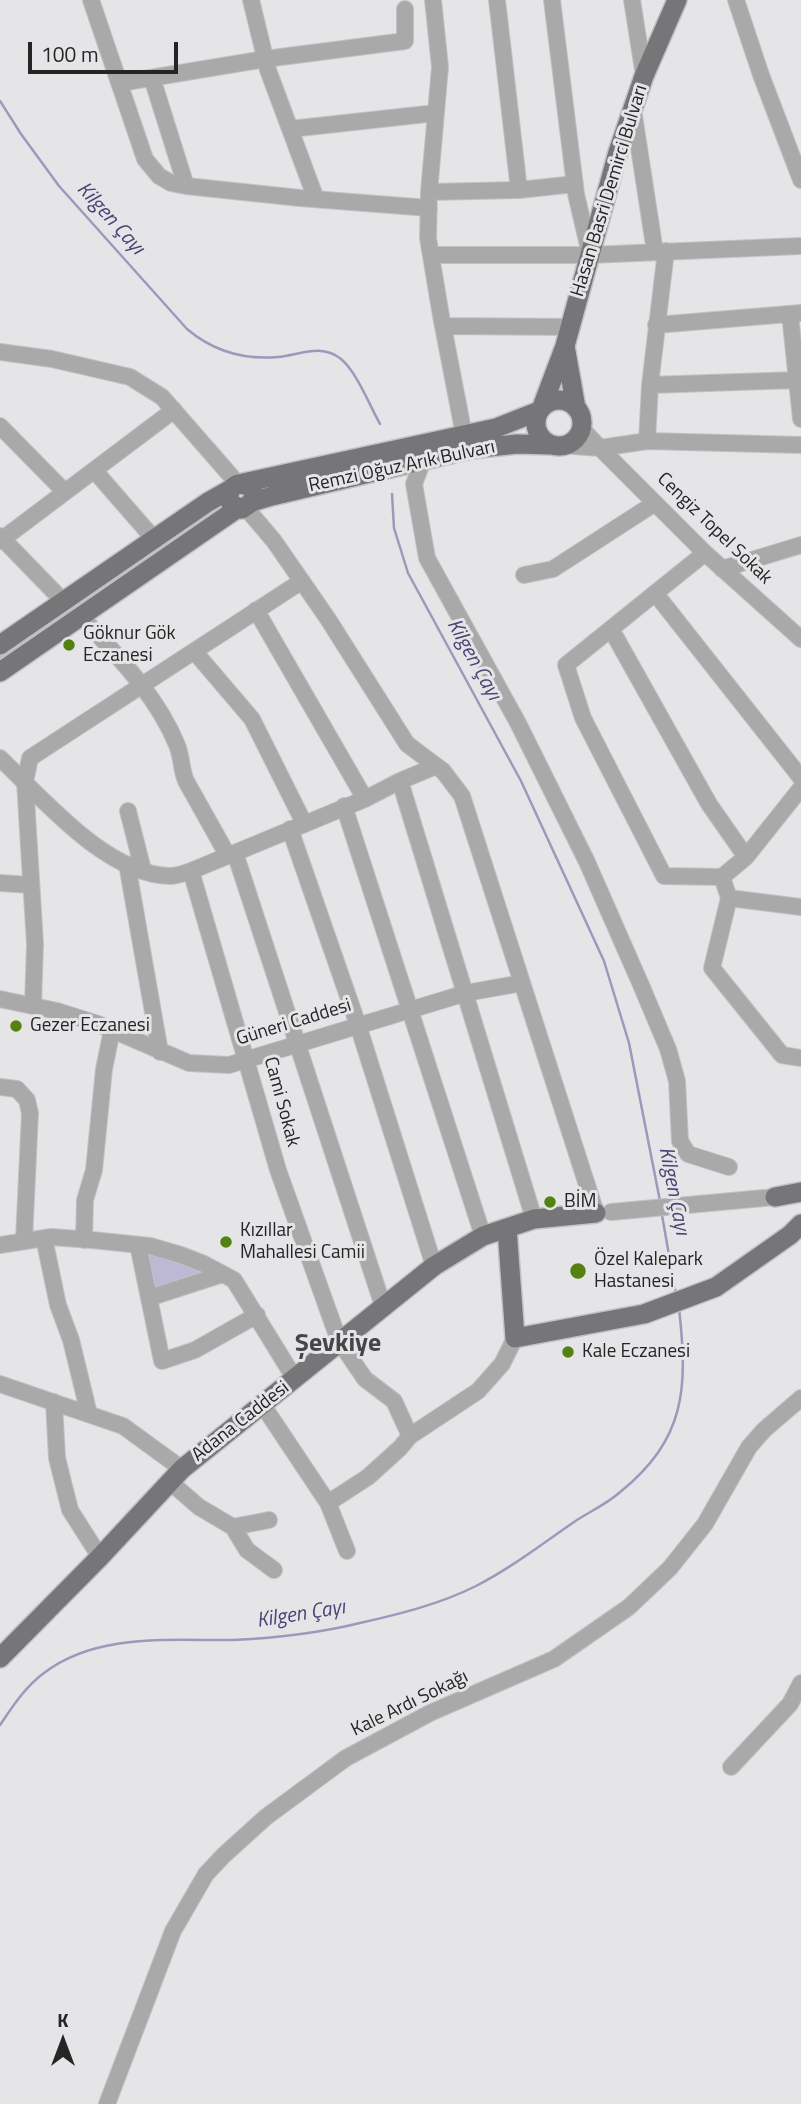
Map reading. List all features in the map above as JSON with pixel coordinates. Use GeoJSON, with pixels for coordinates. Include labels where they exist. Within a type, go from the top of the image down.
{"type":"FeatureCollection","features":[{"type":"Feature","properties":{"kind":"main road","name":"Hasan Basri Demirci Bulvarı"},"geometry":{"type":"LineString","coordinates":[[540,409],[568,337],[612,172],[633,108],[677,0]]}},
{"type":"Feature","properties":{"kind":"main road","name":"Hasan Basri Demirci Bulvarı"},"geometry":{"type":"LineString","coordinates":[[568,337],[576,408]]}},
{"type":"Feature","properties":{"kind":"main road","name":"Remzi Oğuz Arık Bulvarı"},"geometry":{"type":"LineString","coordinates":[[0,645],[208,502],[237,485],[496,428],[555,400],[570,403],[576,408]]}},
{"type":"Feature","properties":{"kind":"main road"},"geometry":{"type":"LineString","coordinates":[[540,409],[536,425],[538,431],[546,442],[556,445],[573,441],[581,428],[582,421],[576,408]]}},
{"type":"Feature","properties":{"kind":"main road","name":"Remzi Oğuz Arık Bulvarı"},"geometry":{"type":"LineString","coordinates":[[0,672],[245,506],[423,460],[493,446],[556,445]]}},
{"type":"Feature","properties":{"kind":"main road"},"geometry":{"type":"LineString","coordinates":[[237,485],[252,490],[245,506]]}},
{"type":"Feature","properties":{"kind":"main road"},"geometry":{"type":"LineString","coordinates":[[775,1197],[801,1192]]}},
{"type":"Feature","properties":{"kind":"main road","name":"Adana Caddesi"},"geometry":{"type":"LineString","coordinates":[[0,1658],[100,1557],[175,1475],[434,1266],[483,1236],[534,1219],[604,1212]]}},
{"type":"Feature","properties":{"kind":"main road"},"geometry":{"type":"LineString","coordinates":[[508,1228],[515,1338],[532,1337],[644,1314],[716,1287],[790,1235],[801,1224]]}},
{"type":"Feature","properties":{"kind":"main road"},"geometry":{"type":"LineString","coordinates":[[0,1669],[35,1623]]}},
{"type":"Feature","properties":{"kind":"street"},"geometry":{"type":"LineString","coordinates":[[91,0],[148,165],[164,180],[186,186],[316,200],[429,200],[575,184]]}},
{"type":"Feature","properties":{"kind":"street"},"geometry":{"type":"LineString","coordinates":[[251,0],[265,59],[316,200]]}},
{"type":"Feature","properties":{"kind":"street"},"geometry":{"type":"LineString","coordinates":[[433,0],[440,67],[428,238],[464,435]]}},
{"type":"Feature","properties":{"kind":"street"},"geometry":{"type":"LineString","coordinates":[[497,0],[519,190]]}},
{"type":"Feature","properties":{"kind":"street"},"geometry":{"type":"LineString","coordinates":[[552,0],[575,184],[590,255]]}},
{"type":"Feature","properties":{"kind":"street"},"geometry":{"type":"LineString","coordinates":[[632,0],[644,76]]}},
{"type":"Feature","properties":{"kind":"street"},"geometry":{"type":"LineString","coordinates":[[736,0],[761,75],[799,170]]}},
{"type":"Feature","properties":{"kind":"street"},"geometry":{"type":"LineString","coordinates":[[120,83],[265,59],[405,41],[405,9]]}},
{"type":"Feature","properties":{"kind":"street"},"geometry":{"type":"LineString","coordinates":[[152,78],[186,186]]}},
{"type":"Feature","properties":{"kind":"street"},"geometry":{"type":"LineString","coordinates":[[633,108],[660,252],[647,441]]}},
{"type":"Feature","properties":{"kind":"street"},"geometry":{"type":"LineString","coordinates":[[290,129],[436,113]]}},
{"type":"Feature","properties":{"kind":"street"},"geometry":{"type":"LineString","coordinates":[[431,255],[590,255],[801,246]]}},
{"type":"Feature","properties":{"kind":"street"},"geometry":{"type":"LineString","coordinates":[[656,325],[796,313],[797,380],[801,419]]}},
{"type":"Feature","properties":{"kind":"street"},"geometry":{"type":"LineString","coordinates":[[443,327],[568,337]]}},
{"type":"Feature","properties":{"kind":"street"},"geometry":{"type":"LineString","coordinates":[[0,352],[52,359],[130,377],[162,397],[237,485]]}},
{"type":"Feature","properties":{"kind":"street"},"geometry":{"type":"LineString","coordinates":[[649,385],[797,380]]}},
{"type":"Feature","properties":{"kind":"street"},"geometry":{"type":"LineString","coordinates":[[63,601],[1,539],[174,410]]}},
{"type":"Feature","properties":{"kind":"street"},"geometry":{"type":"LineString","coordinates":[[0,426],[65,492]]}},
{"type":"Feature","properties":{"kind":"street","name":"Cengiz Topel Sokak"},"geometry":{"type":"LineString","coordinates":[[581,428],[705,554],[801,639]]}},
{"type":"Feature","properties":{"kind":"street"},"geometry":{"type":"LineString","coordinates":[[556,445],[600,448],[647,441],[801,445]]}},
{"type":"Feature","properties":{"kind":"street"},"geometry":{"type":"LineString","coordinates":[[423,460],[414,484],[427,558],[518,723],[587,862],[641,985],[668,1049],[677,1081],[680,1141],[688,1154],[729,1167]]}},
{"type":"Feature","properties":{"kind":"street"},"geometry":{"type":"LineString","coordinates":[[94,470],[154,539]]}},
{"type":"Feature","properties":{"kind":"street"},"geometry":{"type":"LineString","coordinates":[[524,575],[553,569],[654,503]]}},
{"type":"Feature","properties":{"kind":"street"},"geometry":{"type":"LineString","coordinates":[[245,506],[302,581],[407,744],[436,766],[462,796],[522,983],[604,1212],[775,1197]]}},
{"type":"Feature","properties":{"kind":"street"},"geometry":{"type":"LineString","coordinates":[[722,569],[801,545]]}},
{"type":"Feature","properties":{"kind":"street"},"geometry":{"type":"LineString","coordinates":[[705,554],[566,665],[583,718],[664,876],[722,877],[746,857],[798,795]]}},
{"type":"Feature","properties":{"kind":"street"},"geometry":{"type":"LineString","coordinates":[[33,1005],[36,944],[25,782],[30,758],[302,581]]}},
{"type":"Feature","properties":{"kind":"street"},"geometry":{"type":"LineString","coordinates":[[655,593],[801,778]]}},
{"type":"Feature","properties":{"kind":"street"},"geometry":{"type":"LineString","coordinates":[[256,610],[365,799]]}},
{"type":"Feature","properties":{"kind":"street"},"geometry":{"type":"LineString","coordinates":[[80,616],[142,684],[178,748],[180,769],[186,781],[231,854],[299,1043],[383,1306]]}},
{"type":"Feature","properties":{"kind":"street"},"geometry":{"type":"LineString","coordinates":[[611,629],[709,804],[746,857]]}},
{"type":"Feature","properties":{"kind":"street"},"geometry":{"type":"LineString","coordinates":[[194,651],[252,719],[297,826],[434,1266]]}},
{"type":"Feature","properties":{"kind":"street"},"geometry":{"type":"LineString","coordinates":[[0,758],[91,845],[127,864],[172,876],[191,871],[365,799],[436,766]]}},
{"type":"Feature","properties":{"kind":"street"},"geometry":{"type":"LineString","coordinates":[[400,781],[534,1219]]}},
{"type":"Feature","properties":{"kind":"street"},"geometry":{"type":"LineString","coordinates":[[344,806],[483,1236]]}},
{"type":"Feature","properties":{"kind":"street"},"geometry":{"type":"LineString","coordinates":[[128,811],[143,870]]}},
{"type":"Feature","properties":{"kind":"street"},"geometry":{"type":"LineString","coordinates":[[127,864],[160,1052]]}},
{"type":"Feature","properties":{"kind":"street","name":"Cami Sokak"},"geometry":{"type":"LineString","coordinates":[[191,871],[278,1170],[340,1341],[365,1379],[394,1401],[410,1436]]}},
{"type":"Feature","properties":{"kind":"street"},"geometry":{"type":"LineString","coordinates":[[722,877],[729,898],[712,968],[782,1055],[801,1058]]}},
{"type":"Feature","properties":{"kind":"street"},"geometry":{"type":"LineString","coordinates":[[0,883],[30,885]]}},
{"type":"Feature","properties":{"kind":"street"},"geometry":{"type":"LineString","coordinates":[[729,898],[801,907]]}},
{"type":"Feature","properties":{"kind":"street","name":"Güneri Caddesi"},"geometry":{"type":"LineString","coordinates":[[0,999],[33,1005],[112,1030],[179,1060],[200,1065],[229,1065],[466,993],[522,983]]}},
{"type":"Feature","properties":{"kind":"street"},"geometry":{"type":"LineString","coordinates":[[84,1240],[85,1200],[94,1170],[104,1069],[112,1030]]}},
{"type":"Feature","properties":{"kind":"street"},"geometry":{"type":"LineString","coordinates":[[0,1087],[17,1089],[26,1100],[30,1113],[24,1240]]}},
{"type":"Feature","properties":{"kind":"street"},"geometry":{"type":"LineString","coordinates":[[44,1238],[58,1305],[71,1340],[89,1414]]}},
{"type":"Feature","properties":{"kind":"street"},"geometry":{"type":"LineString","coordinates":[[0,1250],[24,1240],[44,1238],[138,1245],[181,1255],[234,1280],[295,1379]]}},
{"type":"Feature","properties":{"kind":"street"},"geometry":{"type":"LineString","coordinates":[[138,1245],[162,1361],[195,1350],[257,1315]]}},
{"type":"Feature","properties":{"kind":"street"},"geometry":{"type":"LineString","coordinates":[[149,1298],[223,1274]]}},
{"type":"Feature","properties":{"kind":"street"},"geometry":{"type":"LineString","coordinates":[[328,1503],[368,1477],[410,1436],[478,1391],[502,1364],[515,1338]]}},
{"type":"Feature","properties":{"kind":"street"},"geometry":{"type":"LineString","coordinates":[[0,1384],[122,1426],[175,1475],[199,1507],[233,1527],[247,1550],[274,1570]]}},
{"type":"Feature","properties":{"kind":"street","name":"Kale Ardı Sokağı"},"geometry":{"type":"LineString","coordinates":[[107,2104],[173,1931],[206,1874],[224,1855],[276,1810],[346,1758],[430,1713],[554,1658],[629,1607],[670,1568],[705,1524],[749,1447],[801,1398]]}},
{"type":"Feature","properties":{"kind":"street"},"geometry":{"type":"LineString","coordinates":[[54,1402],[57,1458],[70,1510],[100,1557]]}},
{"type":"Feature","properties":{"kind":"street"},"geometry":{"type":"LineString","coordinates":[[262,1404],[328,1503],[347,1551]]}},
{"type":"Feature","properties":{"kind":"street"},"geometry":{"type":"LineString","coordinates":[[233,1527],[269,1520]]}},
{"type":"Feature","properties":{"kind":"street"},"geometry":{"type":"LineString","coordinates":[[731,1767],[790,1704],[801,1683]]}},
{"type":"Feature","properties":{"kind":"shaded area"},"geometry":{"type":"Polygon","coordinates":[[[218,505],[222,510],[0,662],[0,655],[218,505]]]}},
{"type":"Feature","properties":{"kind":"shaded area"},"geometry":{"type":"Polygon","coordinates":[[[143,1252],[163,1253],[212,1274],[153,1292],[143,1252]]]}},
{"type":"Feature","properties":{"kind":"waterway","name":"Kilgen Çayı"},"geometry":{"type":"LineString","coordinates":[[0,101],[59,186],[187,329],[207,343],[241,355],[265,358],[310,351],[333,354],[347,364],[380,424]]}},
{"type":"Feature","properties":{"kind":"waterway","name":"Kilgen Çayı"},"geometry":{"type":"LineString","coordinates":[[392,494],[394,528],[408,573],[521,781],[604,961],[629,1043],[660,1201]]}},
{"type":"Feature","properties":{"kind":"waterway","name":"Kilgen Çayı"},"geometry":{"type":"LineString","coordinates":[[662,1215],[676,1295]]}},
{"type":"Feature","properties":{"kind":"waterway","name":"Kilgen Çayı"},"geometry":{"type":"LineString","coordinates":[[0,1725],[37,1678],[65,1660],[87,1651],[136,1642],[234,1640],[329,1630],[434,1603],[502,1572],[614,1497],[641,1473],[658,1453],[678,1411],[682,1388],[679,1308]]}},
{"type":"Feature","properties":{"kind":"place","name":"Göknur Gök Eczanesi"},"geometry":{"type":"Point","coordinates":[69,645]}},
{"type":"Feature","properties":{"kind":"place","name":"Gezer Eczanesi"},"geometry":{"type":"Point","coordinates":[16,1026]}},
{"type":"Feature","properties":{"kind":"place","name":"BİM"},"geometry":{"type":"Point","coordinates":[550,1202]}},
{"type":"Feature","properties":{"kind":"place","name":"Kızıllar Mahallesi Camii"},"geometry":{"type":"Point","coordinates":[226,1242]}},
{"type":"Feature","properties":{"kind":"place","name":"Özel Kalepark Hastanesi"},"geometry":{"type":"Point","coordinates":[578,1271]}},
{"type":"Feature","properties":{"kind":"place","name":"Kale Eczanesi"},"geometry":{"type":"Point","coordinates":[568,1352]}},
{"type":"Feature","properties":{"kind":"district","name":"Şevkiye"},"geometry":{"type":"Point","coordinates":[338,1345]}}]}
